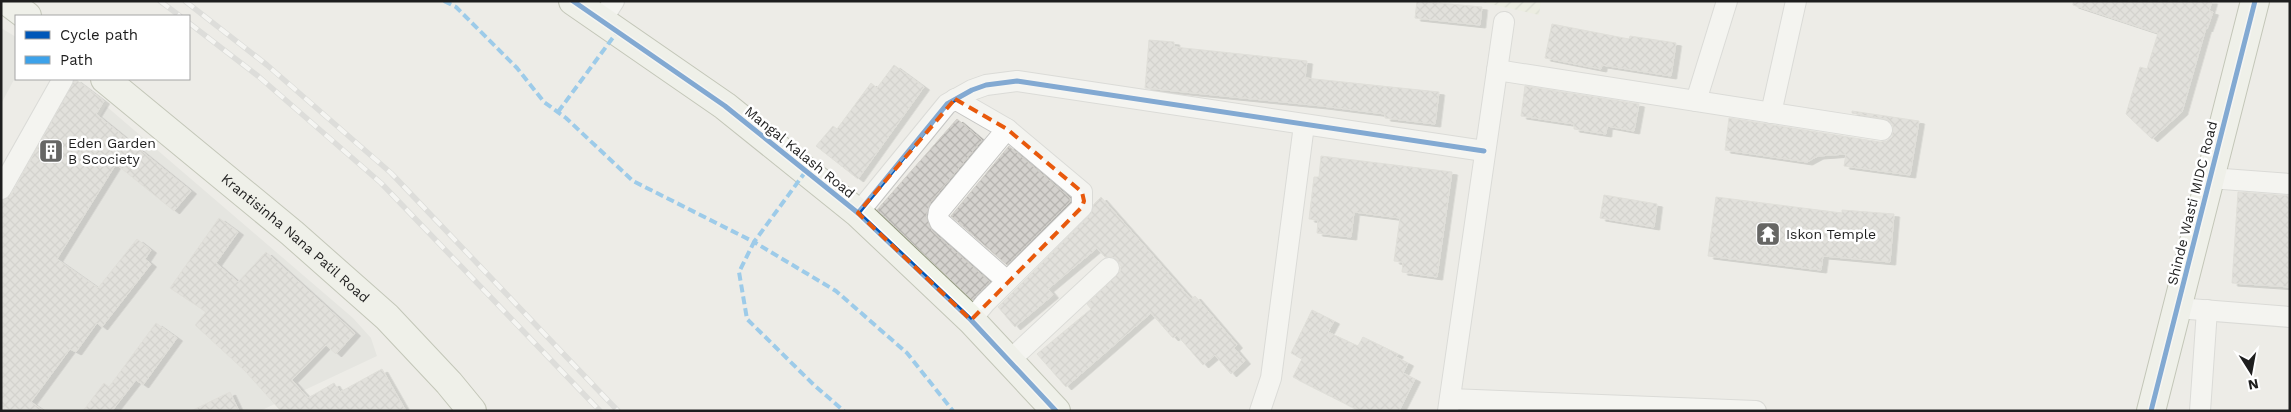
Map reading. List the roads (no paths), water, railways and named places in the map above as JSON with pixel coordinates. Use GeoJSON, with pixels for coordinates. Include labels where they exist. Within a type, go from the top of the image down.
{"type":"FeatureCollection","features":[{"type":"Feature","properties":{"kind":"street"},"geometry":{"type":"LineString","coordinates":[[7,1],[26,15]]}},
{"type":"Feature","properties":{"kind":"street","name":"Mangal Kalash Road"},"geometry":{"type":"LineString","coordinates":[[573,1],[607,11],[858,213],[970,320],[1056,411]]}},
{"type":"Feature","properties":{"kind":"street"},"geometry":{"type":"LineString","coordinates":[[1696,101],[1727,1]]}},
{"type":"Feature","properties":{"kind":"street","name":"Shinde Wasti MIDC Road"},"geometry":{"type":"LineString","coordinates":[[2151,411],[2254,1]]}},
{"type":"Feature","properties":{"kind":"street"},"geometry":{"type":"LineString","coordinates":[[1771,112],[1793,2]]}},
{"type":"Feature","properties":{"kind":"street"},"geometry":{"type":"LineString","coordinates":[[1504,22],[1449,405],[1756,411]]}},
{"type":"Feature","properties":{"kind":"street"},"geometry":{"type":"LineString","coordinates":[[1497,70],[1882,130]]}},
{"type":"Feature","properties":{"kind":"street"},"geometry":{"type":"LineString","coordinates":[[1,189],[62,80]]}},
{"type":"Feature","properties":{"kind":"street","name":"Krantisinha Nana Patil Road"},"geometry":{"type":"LineString","coordinates":[[106,80],[292,233],[387,317],[468,410]]}},
{"type":"Feature","properties":{"kind":"street"},"geometry":{"type":"LineString","coordinates":[[858,213],[947,104],[986,85],[1017,81],[1484,151]]}},
{"type":"Feature","properties":{"kind":"street"},"geometry":{"type":"LineString","coordinates":[[955,99],[1007,129],[1082,192],[1084,201],[1082,207],[970,320]]}},
{"type":"Feature","properties":{"kind":"street"},"geometry":{"type":"LineString","coordinates":[[1260,411],[1271,378],[1304,125]]}},
{"type":"Feature","properties":{"kind":"street"},"geometry":{"type":"LineString","coordinates":[[1007,129],[939,211],[938,217],[940,222],[1007,281]]}},
{"type":"Feature","properties":{"kind":"street"},"geometry":{"type":"LineString","coordinates":[[2210,178],[2290,184]]}},
{"type":"Feature","properties":{"kind":"street"},"geometry":{"type":"LineString","coordinates":[[1009,361],[1109,268]]}},
{"type":"Feature","properties":{"kind":"street"},"geometry":{"type":"LineString","coordinates":[[2178,304],[2207,310],[2290,318]]}},
{"type":"Feature","properties":{"kind":"street"},"geometry":{"type":"LineString","coordinates":[[2178,304],[2290,313]]}},
{"type":"Feature","properties":{"kind":"street"},"geometry":{"type":"LineString","coordinates":[[2200,411],[2207,310]]}},
{"type":"Feature","properties":{"kind":"railway"},"geometry":{"type":"LineString","coordinates":[[160,1],[179,15]]}},
{"type":"Feature","properties":{"kind":"railway"},"geometry":{"type":"LineString","coordinates":[[185,1],[267,65],[391,173],[618,411]]}},
{"type":"Feature","properties":{"kind":"railway"},"geometry":{"type":"LineString","coordinates":[[190,24],[258,76],[381,183],[600,411]]}},
{"type":"Feature","properties":{"kind":"place","name":"Eden Garden B Scociety"},"geometry":{"type":"Point","coordinates":[51,151]}},
{"type":"Feature","properties":{"kind":"place","name":"Iskon Temple"},"geometry":{"type":"Point","coordinates":[1768,234]}}]}
